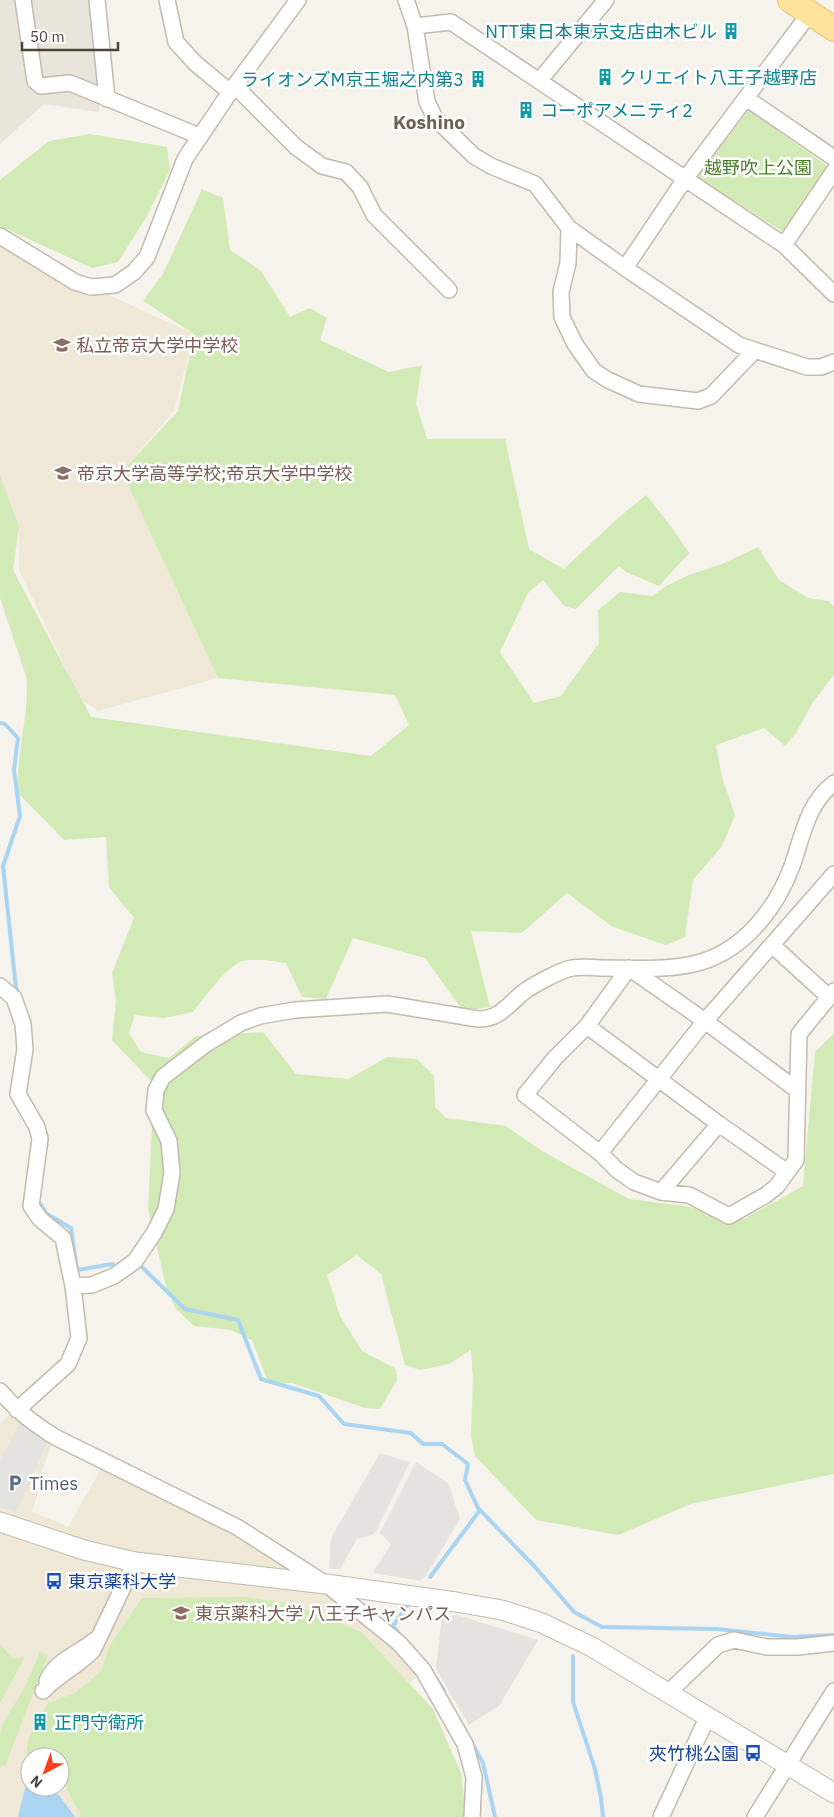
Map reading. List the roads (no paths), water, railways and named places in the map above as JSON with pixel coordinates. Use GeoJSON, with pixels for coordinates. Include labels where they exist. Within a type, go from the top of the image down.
{"type":"FeatureCollection","features":[{"type":"Feature","properties":{"kind":"main road"},"geometry":{"type":"LineString","coordinates":[[790,0],[834,29]]}},
{"type":"Feature","properties":{"kind":"street"},"geometry":{"type":"LineString","coordinates":[[23,0],[35,81],[41,86],[70,83],[199,136]]}},
{"type":"Feature","properties":{"kind":"street"},"geometry":{"type":"LineString","coordinates":[[97,0],[107,99]]}},
{"type":"Feature","properties":{"kind":"street"},"geometry":{"type":"LineString","coordinates":[[167,0],[176,42],[194,63],[232,89],[296,147],[322,166],[346,172],[360,187],[374,215],[449,290]]}},
{"type":"Feature","properties":{"kind":"street"},"geometry":{"type":"LineString","coordinates":[[406,0],[415,26],[427,102],[435,118],[474,156],[491,166],[535,184],[569,228],[739,345],[807,367],[820,367],[834,362]]}},
{"type":"Feature","properties":{"kind":"street"},"geometry":{"type":"LineString","coordinates":[[539,82],[604,1]]}},
{"type":"Feature","properties":{"kind":"street"},"geometry":{"type":"LineString","coordinates":[[0,236],[75,282],[91,287],[115,284],[134,272],[147,257],[185,159],[199,136],[294,2]]}},
{"type":"Feature","properties":{"kind":"street"},"geometry":{"type":"LineString","coordinates":[[625,268],[685,179],[810,13]]}},
{"type":"Feature","properties":{"kind":"street"},"geometry":{"type":"LineString","coordinates":[[415,26],[451,22],[784,244],[834,294]]}},
{"type":"Feature","properties":{"kind":"street"},"geometry":{"type":"LineString","coordinates":[[746,98],[834,158]]}},
{"type":"Feature","properties":{"kind":"street"},"geometry":{"type":"LineString","coordinates":[[784,244],[834,171]]}},
{"type":"Feature","properties":{"kind":"street"},"geometry":{"type":"LineString","coordinates":[[569,228],[568,263],[561,292],[562,317],[575,344],[594,371],[608,380],[639,394],[698,401],[711,396],[755,350]]}},
{"type":"Feature","properties":{"kind":"street"},"geometry":{"type":"LineString","coordinates":[[73,1286],[92,1285],[114,1276],[135,1261],[154,1233],[166,1209],[172,1173],[169,1141],[154,1110],[156,1090],[163,1077],[206,1044],[241,1023],[260,1016],[296,1010],[387,1004],[488,1019],[498,1015],[524,992],[573,968],[652,968],[702,962],[726,950],[751,932],[767,914],[791,868],[810,811],[820,797],[834,783]]}},
{"type":"Feature","properties":{"kind":"street"},"geometry":{"type":"LineString","coordinates":[[600,1153],[705,1021],[834,874]]}},
{"type":"Feature","properties":{"kind":"street"},"geometry":{"type":"LineString","coordinates":[[629,968],[587,1026],[555,1058],[525,1095],[634,1182],[661,1192],[689,1195],[729,1216],[766,1195],[777,1186],[796,1160],[798,1034],[832,994],[772,945]]}},
{"type":"Feature","properties":{"kind":"street"},"geometry":{"type":"LineString","coordinates":[[629,968],[705,1021],[797,1090]]}},
{"type":"Feature","properties":{"kind":"street"},"geometry":{"type":"LineString","coordinates":[[0,986],[14,998],[23,1024],[25,1049],[18,1094],[37,1127],[40,1139],[31,1206],[40,1219],[63,1238],[73,1286],[79,1338],[68,1364],[17,1410]]}},
{"type":"Feature","properties":{"kind":"street"},"geometry":{"type":"LineString","coordinates":[[587,1026],[718,1124],[787,1172]]}},
{"type":"Feature","properties":{"kind":"street"},"geometry":{"type":"LineString","coordinates":[[661,1192],[718,1124]]}},
{"type":"Feature","properties":{"kind":"street"},"geometry":{"type":"LineString","coordinates":[[0,1391],[17,1410],[33,1423],[60,1440],[237,1527],[326,1584],[399,1643],[423,1670],[465,1744],[474,1777],[472,1817]]}},
{"type":"Feature","properties":{"kind":"street"},"geometry":{"type":"LineString","coordinates":[[0,1522],[84,1550],[135,1562],[326,1584],[502,1610],[542,1624],[592,1647],[670,1692],[834,1793]]}},
{"type":"Feature","properties":{"kind":"street"},"geometry":{"type":"LineString","coordinates":[[100,1635],[135,1562]]}},
{"type":"Feature","properties":{"kind":"street"},"geometry":{"type":"LineString","coordinates":[[670,1692],[718,1645],[734,1640],[767,1646],[798,1648],[834,1643]]}},
{"type":"Feature","properties":{"kind":"street"},"geometry":{"type":"LineString","coordinates":[[755,1817],[834,1691]]}},
{"type":"Feature","properties":{"kind":"street"},"geometry":{"type":"LineString","coordinates":[[661,1817],[708,1716]]}},
{"type":"Feature","properties":{"kind":"water"},"geometry":{"type":"Polygon","coordinates":[[[23,1797],[60,1797],[75,1817],[18,1817],[23,1797]]]}},
{"type":"Feature","properties":{"kind":"waterway"},"geometry":{"type":"LineString","coordinates":[[0,723],[5,724],[18,738],[14,770],[20,816],[3,866],[18,993]]}},
{"type":"Feature","properties":{"kind":"waterway"},"geometry":{"type":"LineString","coordinates":[[37,1199],[47,1214],[71,1228],[77,1270],[113,1264]]}},
{"type":"Feature","properties":{"kind":"waterway"},"geometry":{"type":"LineString","coordinates":[[142,1267],[185,1309],[238,1320],[261,1379],[319,1396],[344,1424],[411,1433],[423,1444],[442,1444],[468,1464],[465,1480],[478,1508],[536,1568],[574,1612],[602,1627],[717,1629],[792,1637],[834,1635]]}},
{"type":"Feature","properties":{"kind":"waterway"},"geometry":{"type":"LineString","coordinates":[[430,1577],[480,1510]]}},
{"type":"Feature","properties":{"kind":"waterway"},"geometry":{"type":"LineString","coordinates":[[401,1636],[393,1626],[407,1606]]}},
{"type":"Feature","properties":{"kind":"waterway"},"geometry":{"type":"LineString","coordinates":[[573,1656],[573,1702],[595,1769],[603,1817]]}},
{"type":"Feature","properties":{"kind":"waterway"},"geometry":{"type":"LineString","coordinates":[[436,1678],[444,1691]]}},
{"type":"Feature","properties":{"kind":"waterway"},"geometry":{"type":"LineString","coordinates":[[471,1741],[483,1763],[495,1817]]}},
{"type":"Feature","properties":{"kind":"place","name":"NTT東日本東京支店由木ビル"},"geometry":{"type":"Point","coordinates":[731,31]}},
{"type":"Feature","properties":{"kind":"place","name":"クリエイト八王子越野店"},"geometry":{"type":"Point","coordinates":[605,77]}},
{"type":"Feature","properties":{"kind":"place","name":"ライオンズM京王堀之内第3"},"geometry":{"type":"Point","coordinates":[478,79]}},
{"type":"Feature","properties":{"kind":"place","name":"コーポアメニティ2"},"geometry":{"type":"Point","coordinates":[526,110]}},
{"type":"Feature","properties":{"kind":"place","name":"私立帝京大学中学校"},"geometry":{"type":"Point","coordinates":[62,345]}},
{"type":"Feature","properties":{"kind":"place","name":"帝京大学高等学校;帝京大学中学校"},"geometry":{"type":"Point","coordinates":[63,473]}},
{"type":"Feature","properties":{"kind":"place","name":"Times"},"geometry":{"type":"Point","coordinates":[15,1483]}},
{"type":"Feature","properties":{"kind":"place","name":"東京薬科大学"},"geometry":{"type":"Point","coordinates":[54,1581]}},
{"type":"Feature","properties":{"kind":"place","name":"東京薬科大学 八王子キャンパス"},"geometry":{"type":"Point","coordinates":[181,1613]}},
{"type":"Feature","properties":{"kind":"place","name":"正門守衛所"},"geometry":{"type":"Point","coordinates":[40,1722]}},
{"type":"Feature","properties":{"kind":"place","name":"夾竹桃公園"},"geometry":{"type":"Point","coordinates":[753,1753]}},
{"type":"Feature","properties":{"kind":"district","name":"Koshino"},"geometry":{"type":"Point","coordinates":[429,122]}},
{"type":"Feature","properties":{"kind":"park label","name":"越野吹上公園"},"geometry":{"type":"Point","coordinates":[758,167]}}]}
